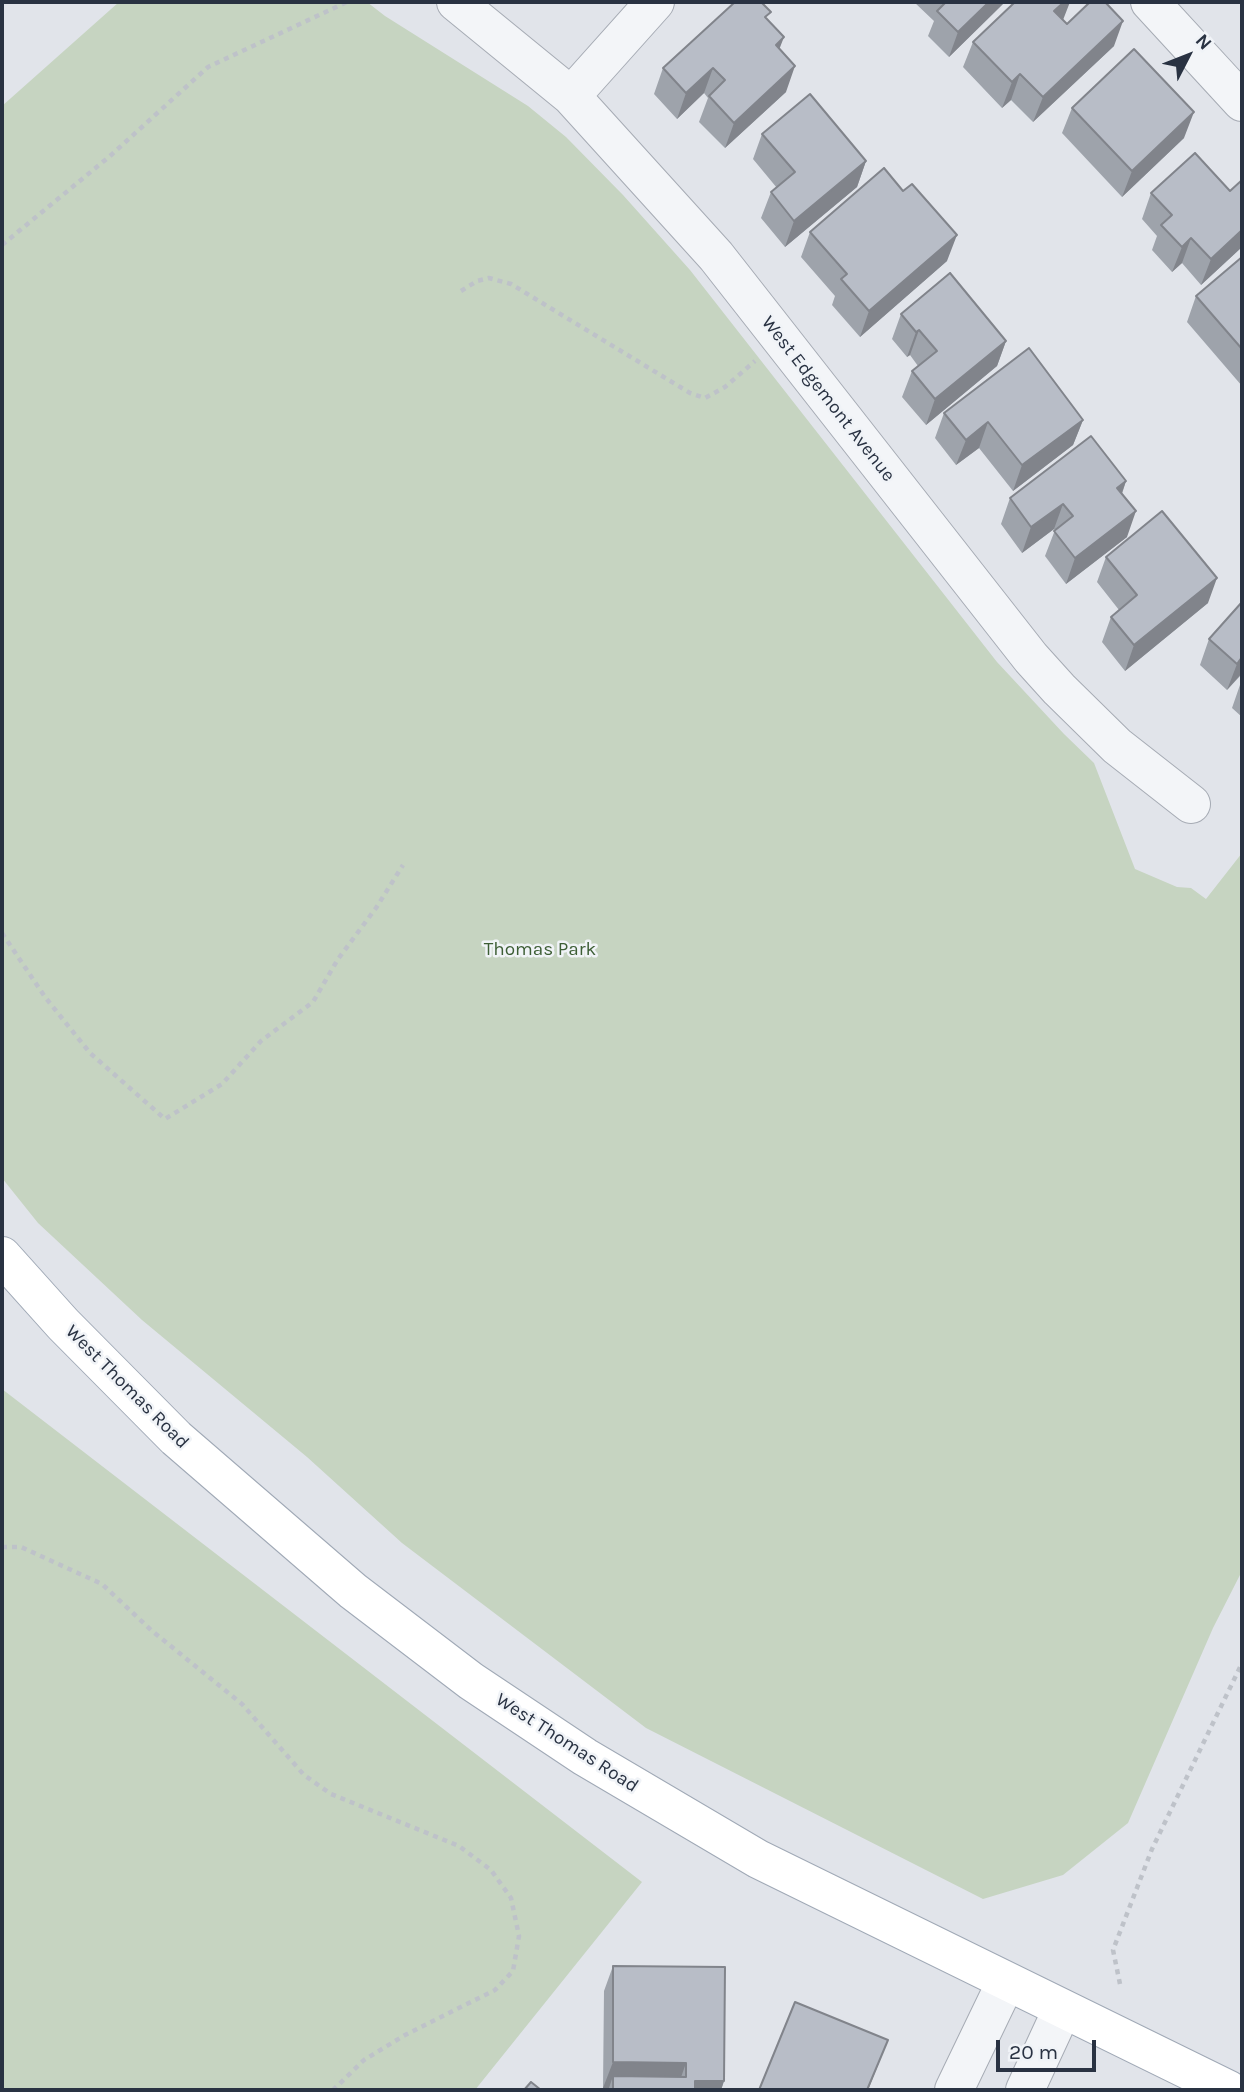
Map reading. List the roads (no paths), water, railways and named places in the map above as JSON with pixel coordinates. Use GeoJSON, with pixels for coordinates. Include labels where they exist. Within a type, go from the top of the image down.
{"type":"FeatureCollection","features":[{"type":"Feature","properties":{"kind":"main road","name":"West Thomas Road"},"geometry":{"type":"LineString","coordinates":[[2,1256],[63,1324],[176,1438],[353,1591],[471,1681],[585,1757],[758,1860],[1229,2090]]}},
{"type":"Feature","properties":{"kind":"street","name":"West Edgemont Avenue"},"geometry":{"type":"LineString","coordinates":[[456,2],[571,96],[716,256],[1059,690],[1117,746],[1191,804]]}},
{"type":"Feature","properties":{"kind":"street"},"geometry":{"type":"LineString","coordinates":[[571,96],[654,2]]}},
{"type":"Feature","properties":{"kind":"street"},"geometry":{"type":"LineString","coordinates":[[1150,2],[1242,102]]}},
{"type":"Feature","properties":{"kind":"street"},"geometry":{"type":"LineString","coordinates":[[954,2090],[1006,1982]]}},
{"type":"Feature","properties":{"kind":"street"},"geometry":{"type":"LineString","coordinates":[[1025,2090],[1062,2010]]}},
{"type":"Feature","properties":{"kind":"park label","name":"Thomas Park"},"geometry":{"type":"Point","coordinates":[540,950]}}]}
